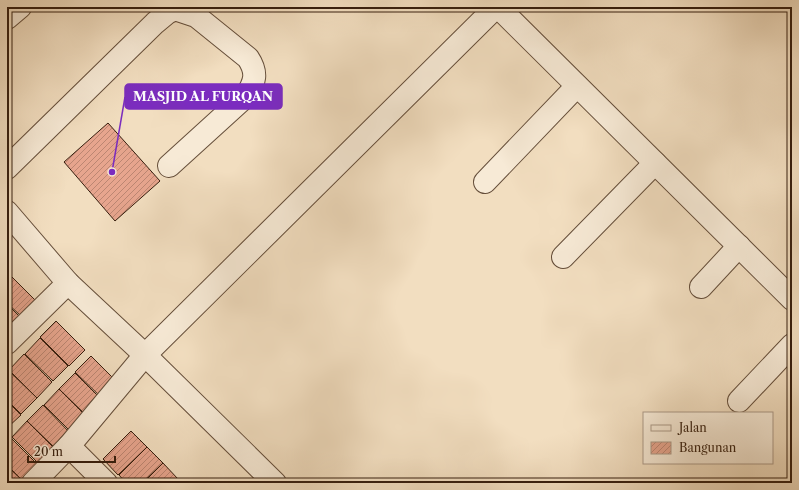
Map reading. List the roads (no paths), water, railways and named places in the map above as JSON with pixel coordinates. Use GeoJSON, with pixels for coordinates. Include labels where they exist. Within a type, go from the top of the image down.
{"type":"FeatureCollection","features":[{"type":"Feature","properties":{"kind":"street"},"geometry":{"type":"LineString","coordinates":[[7,18],[20,7]]}},
{"type":"Feature","properties":{"kind":"street"},"geometry":{"type":"LineString","coordinates":[[33,483],[69,446],[145,355],[497,7],[792,299]]}},
{"type":"Feature","properties":{"kind":"street"},"geometry":{"type":"LineString","coordinates":[[7,168],[155,23],[167,13],[176,9],[196,16],[248,58],[254,68],[255,76],[253,85],[246,96],[169,166]]}},
{"type":"Feature","properties":{"kind":"street"},"geometry":{"type":"LineString","coordinates":[[485,182],[577,86]]}},
{"type":"Feature","properties":{"kind":"street"},"geometry":{"type":"LineString","coordinates":[[563,257],[654,163]]}},
{"type":"Feature","properties":{"kind":"street"},"geometry":{"type":"LineString","coordinates":[[7,212],[68,283],[145,355],[275,483]]}},
{"type":"Feature","properties":{"kind":"street"},"geometry":{"type":"LineString","coordinates":[[701,287],[739,246]]}},
{"type":"Feature","properties":{"kind":"street"},"geometry":{"type":"LineString","coordinates":[[7,343],[68,283]]}},
{"type":"Feature","properties":{"kind":"street"},"geometry":{"type":"LineString","coordinates":[[739,401],[792,345]]}},
{"type":"Feature","properties":{"kind":"street"},"geometry":{"type":"LineString","coordinates":[[69,446],[106,483]]}},
{"type":"Feature","properties":{"kind":"place","name":"MASJID AL FURQAN"},"geometry":{"type":"Point","coordinates":[112,172]}}]}
